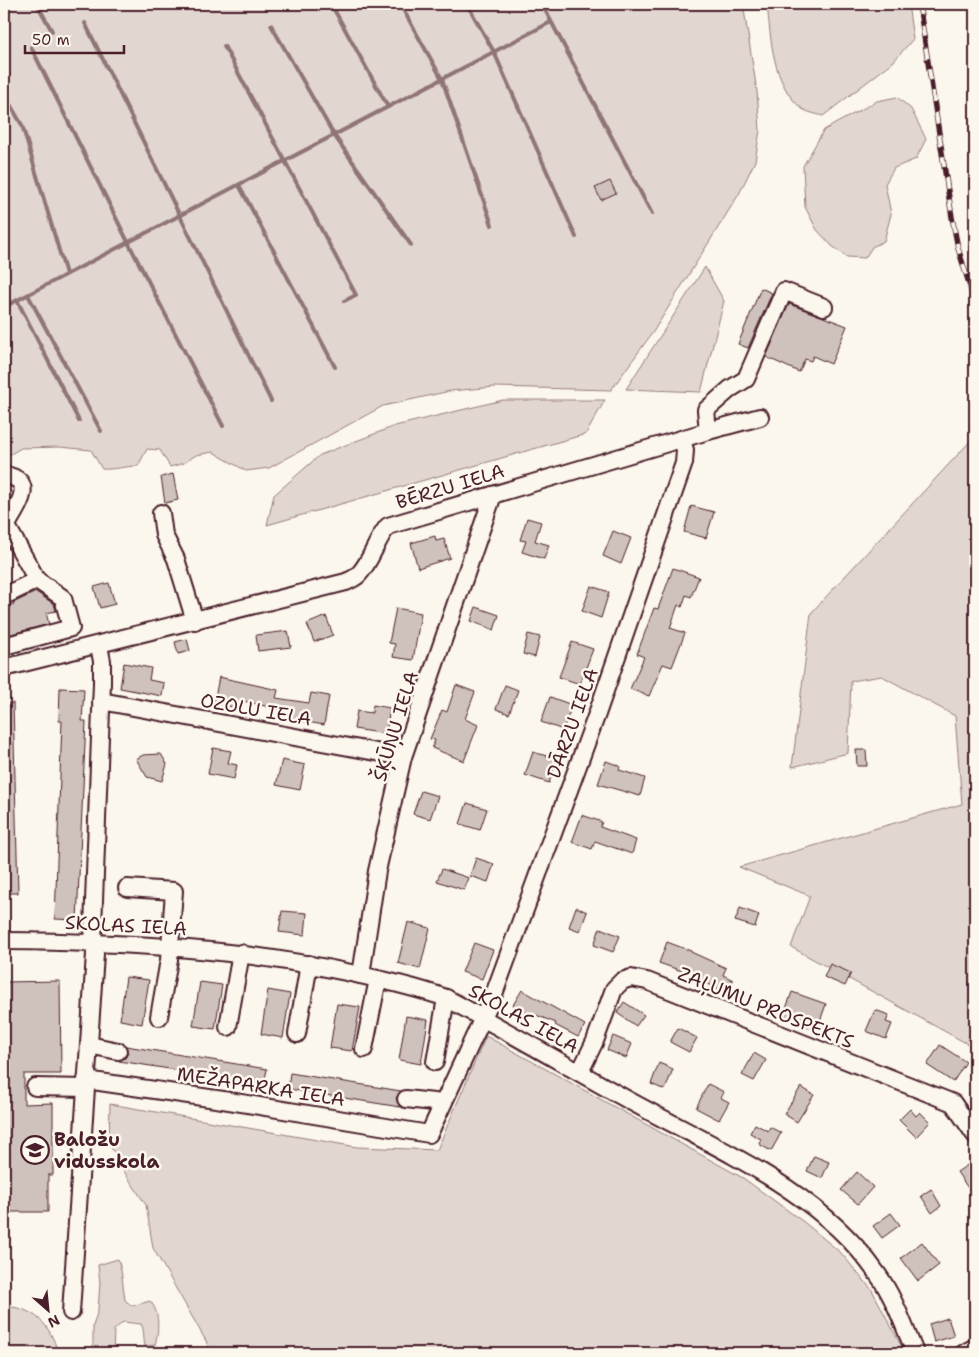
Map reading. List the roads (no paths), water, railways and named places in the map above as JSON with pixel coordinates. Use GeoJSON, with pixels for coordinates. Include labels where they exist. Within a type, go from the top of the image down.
{"type":"FeatureCollection","features":[{"type":"Feature","properties":{"kind":"street"},"geometry":{"type":"LineString","coordinates":[[708,431],[706,410],[730,389],[746,380],[784,291],[824,307]]}},
{"type":"Feature","properties":{"kind":"street","name":"BĒRZU IELA"},"geometry":{"type":"LineString","coordinates":[[4,668],[99,646],[346,582],[358,575],[367,564],[379,536],[388,526],[760,417]]}},
{"type":"Feature","properties":{"kind":"street","name":"DĀRZU IELA"},"geometry":{"type":"LineString","coordinates":[[429,1134],[494,994],[597,714],[684,463],[685,450],[682,439]]}},
{"type":"Feature","properties":{"kind":"street"},"geometry":{"type":"LineString","coordinates":[[4,475],[14,476],[24,491],[6,528],[37,580],[63,598],[72,628],[4,646]]}},
{"type":"Feature","properties":{"kind":"street","name":"ŠĶŪŅU IELA"},"geometry":{"type":"LineString","coordinates":[[361,975],[377,872],[403,757],[493,495]]}},
{"type":"Feature","properties":{"kind":"street"},"geometry":{"type":"LineString","coordinates":[[161,513],[164,535],[176,558],[195,621]]}},
{"type":"Feature","properties":{"kind":"street"},"geometry":{"type":"LineString","coordinates":[[4,596],[37,580]]}},
{"type":"Feature","properties":{"kind":"street"},"geometry":{"type":"LineString","coordinates":[[71,1312],[95,954],[93,942],[102,661],[99,646]]}},
{"type":"Feature","properties":{"kind":"street","name":"OZOLU IELA"},"geometry":{"type":"LineString","coordinates":[[101,701],[403,757]]}},
{"type":"Feature","properties":{"kind":"street"},"geometry":{"type":"LineString","coordinates":[[127,888],[174,891],[170,947],[159,1017]]}},
{"type":"Feature","properties":{"kind":"street","name":"SKOLAS IELA"},"geometry":{"type":"LineString","coordinates":[[4,941],[93,942],[241,953],[361,975],[416,988],[446,998],[620,1096],[725,1150],[804,1201],[854,1244],[876,1272],[903,1321],[915,1353]]}},
{"type":"Feature","properties":{"kind":"street"},"geometry":{"type":"LineString","coordinates":[[228,1027],[241,953]]}},
{"type":"Feature","properties":{"kind":"street"},"geometry":{"type":"LineString","coordinates":[[297,1034],[309,964]]}},
{"type":"Feature","properties":{"kind":"street","name":"ZAĻUMU PROSPEKTS"},"geometry":{"type":"LineString","coordinates":[[580,1072],[595,1040],[614,989],[622,981],[631,978],[647,981],[953,1103],[975,1135]]}},
{"type":"Feature","properties":{"kind":"street"},"geometry":{"type":"LineString","coordinates":[[364,1049],[378,979]]}},
{"type":"Feature","properties":{"kind":"street"},"geometry":{"type":"LineString","coordinates":[[435,1062],[446,998]]}},
{"type":"Feature","properties":{"kind":"street"},"geometry":{"type":"LineString","coordinates":[[88,1045],[118,1051]]}},
{"type":"Feature","properties":{"kind":"street","name":"MEŽAPARKA IELA"},"geometry":{"type":"LineString","coordinates":[[35,1087],[86,1084],[223,1100],[429,1134]]}},
{"type":"Feature","properties":{"kind":"street"},"geometry":{"type":"LineString","coordinates":[[406,1099],[443,1103]]}},
{"type":"Feature","properties":{"kind":"street"},"geometry":{"type":"LineString","coordinates":[[964,1353],[975,1348]]}},
{"type":"Feature","properties":{"kind":"waterway"},"geometry":{"type":"LineString","coordinates":[[37,4],[52,31]]}},
{"type":"Feature","properties":{"kind":"waterway"},"geometry":{"type":"LineString","coordinates":[[331,4],[388,107]]}},
{"type":"Feature","properties":{"kind":"waterway"},"geometry":{"type":"LineString","coordinates":[[400,4],[442,79],[492,225]]}},
{"type":"Feature","properties":{"kind":"waterway"},"geometry":{"type":"LineString","coordinates":[[467,4],[494,52],[576,237]]}},
{"type":"Feature","properties":{"kind":"waterway"},"geometry":{"type":"LineString","coordinates":[[542,4],[652,214]]}},
{"type":"Feature","properties":{"kind":"waterway"},"geometry":{"type":"LineString","coordinates":[[4,307],[551,22]]}},
{"type":"Feature","properties":{"kind":"waterway"},"geometry":{"type":"LineString","coordinates":[[85,23],[271,401]]}},
{"type":"Feature","properties":{"kind":"waterway"},"geometry":{"type":"LineString","coordinates":[[271,25],[334,135],[411,245]]}},
{"type":"Feature","properties":{"kind":"waterway"},"geometry":{"type":"LineString","coordinates":[[224,46],[356,295],[344,301]]}},
{"type":"Feature","properties":{"kind":"waterway"},"geometry":{"type":"LineString","coordinates":[[31,47],[128,242],[223,426]]}},
{"type":"Feature","properties":{"kind":"waterway"},"geometry":{"type":"LineString","coordinates":[[4,94],[22,125],[66,274]]}},
{"type":"Feature","properties":{"kind":"waterway"},"geometry":{"type":"LineString","coordinates":[[239,185],[335,367]]}},
{"type":"Feature","properties":{"kind":"waterway"},"geometry":{"type":"LineString","coordinates":[[28,295],[101,431]]}},
{"type":"Feature","properties":{"kind":"waterway"},"geometry":{"type":"LineString","coordinates":[[17,300],[79,421]]}},
{"type":"Feature","properties":{"kind":"railway"},"geometry":{"type":"LineString","coordinates":[[919,4],[952,217],[958,248],[975,303]]}},
{"type":"Feature","properties":{"kind":"place","name":"Baložu vidusskola"},"geometry":{"type":"Point","coordinates":[35,1150]}}]}
